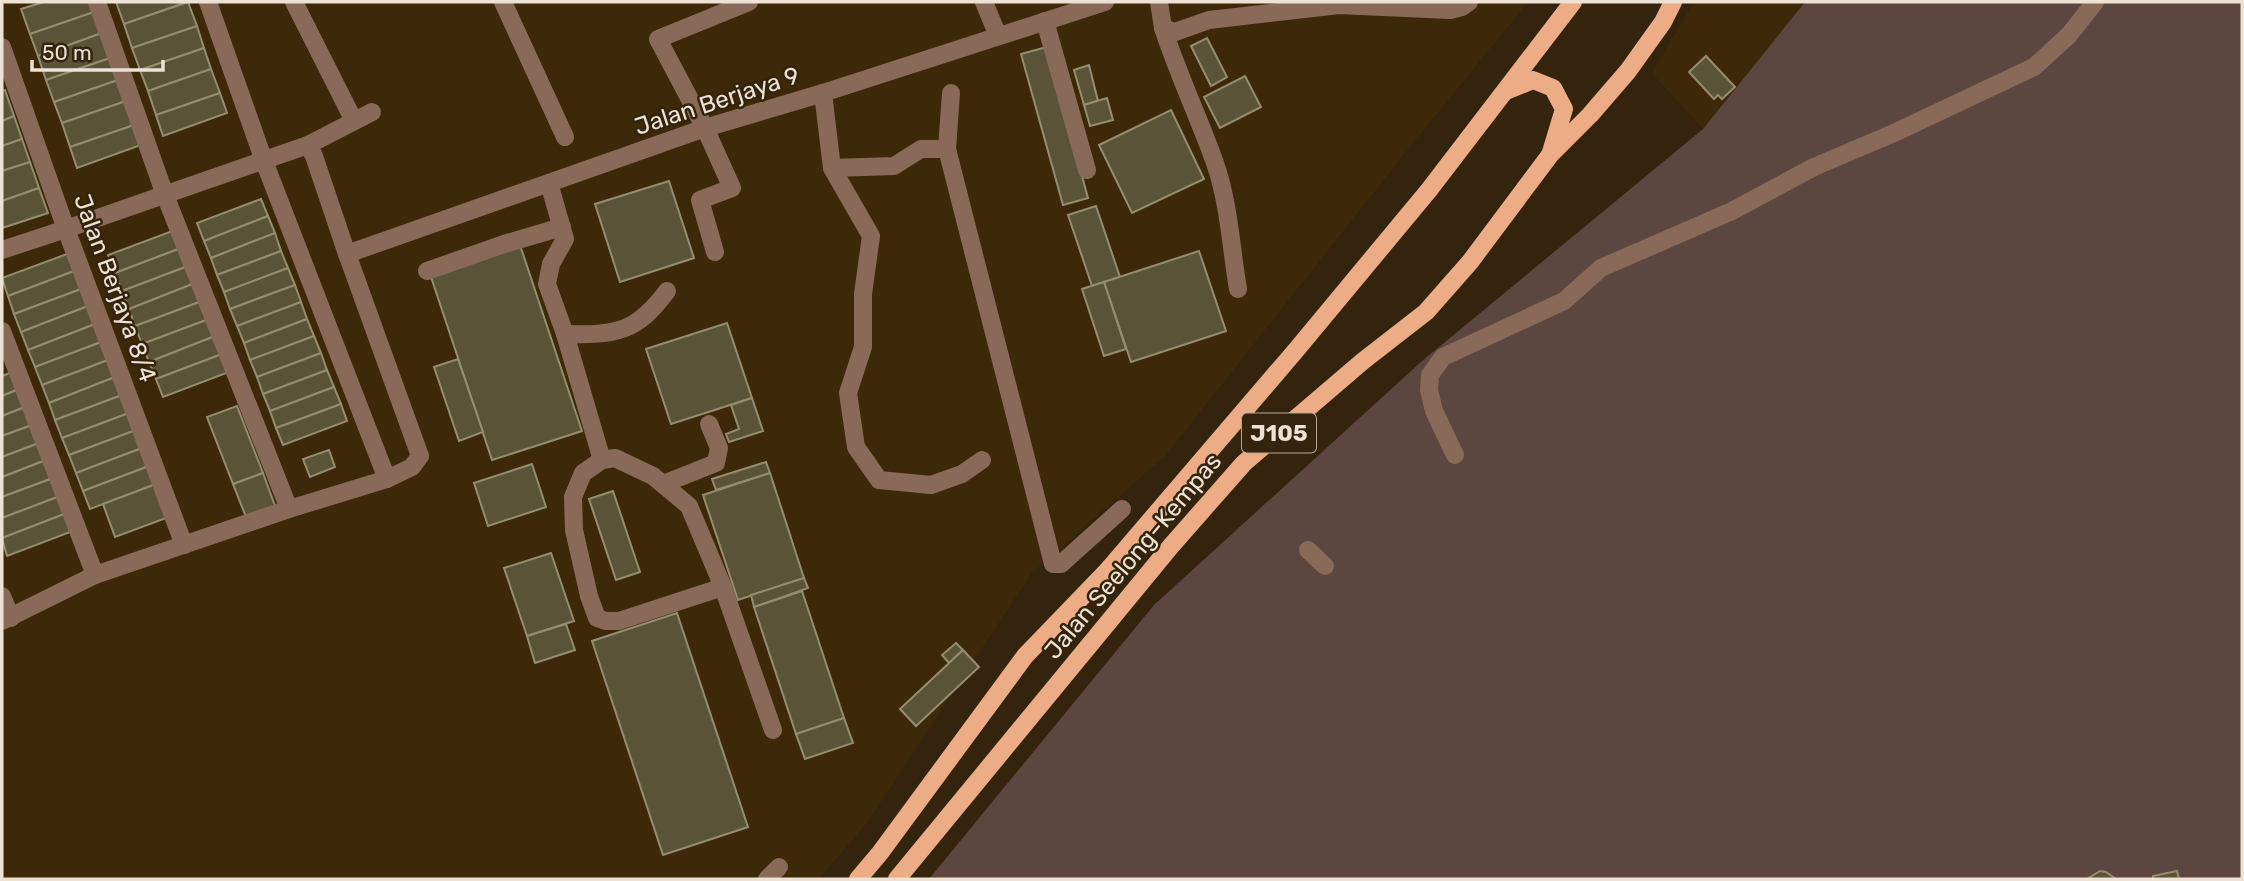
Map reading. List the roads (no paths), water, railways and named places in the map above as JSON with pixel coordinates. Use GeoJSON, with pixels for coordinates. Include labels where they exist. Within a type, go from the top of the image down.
{"type":"FeatureCollection","features":[{"type":"Feature","properties":{"kind":"main road","name":"Jalan Seelong–Kempas"},"geometry":{"type":"LineString","coordinates":[[858,879],[1025,656],[1107,571],[1297,349],[1429,190],[1573,2]]}},
{"type":"Feature","properties":{"kind":"main road","name":"Jalan Seelong–Kempas"},"geometry":{"type":"LineString","coordinates":[[897,879],[1171,546],[1244,463],[1363,361],[1426,312],[1470,262],[1550,155],[1628,71],[1663,22],[1673,2]]}},
{"type":"Feature","properties":{"kind":"main road"},"geometry":{"type":"LineString","coordinates":[[1506,91],[1533,80],[1553,88],[1564,109],[1550,155]]}},
{"type":"Feature","properties":{"kind":"street"},"geometry":{"type":"LineString","coordinates":[[97,2],[165,195],[289,509]]}},
{"type":"Feature","properties":{"kind":"street"},"geometry":{"type":"LineString","coordinates":[[208,2],[264,161],[387,479]]}},
{"type":"Feature","properties":{"kind":"street"},"geometry":{"type":"LineString","coordinates":[[294,2],[354,121]]}},
{"type":"Feature","properties":{"kind":"street"},"geometry":{"type":"LineString","coordinates":[[503,2],[565,137]]}},
{"type":"Feature","properties":{"kind":"street"},"geometry":{"type":"LineString","coordinates":[[715,252],[700,200],[732,188],[705,128],[657,39],[749,2]]}},
{"type":"Feature","properties":{"kind":"street"},"geometry":{"type":"LineString","coordinates":[[984,2],[998,36]]}},
{"type":"Feature","properties":{"kind":"street","name":"Jalan Berjaya 9"},"geometry":{"type":"LineString","coordinates":[[346,254],[705,128],[1105,2]]}},
{"type":"Feature","properties":{"kind":"street"},"geometry":{"type":"LineString","coordinates":[[1159,2],[1163,29],[1178,74],[1215,162],[1223,191],[1238,289]]}},
{"type":"Feature","properties":{"kind":"street"},"geometry":{"type":"LineString","coordinates":[[1163,29],[1175,32],[1209,20],[1339,5],[1450,10],[1469,2]]}},
{"type":"Feature","properties":{"kind":"street"},"geometry":{"type":"LineString","coordinates":[[1455,455],[1434,411],[1429,390],[1430,375],[1443,356],[1564,301],[1601,268],[1732,211],[1814,167],[1894,133],[2034,67],[2069,36],[2095,2]]}},
{"type":"Feature","properties":{"kind":"street"},"geometry":{"type":"LineString","coordinates":[[1045,21],[1087,170]]}},
{"type":"Feature","properties":{"kind":"street","name":"Jalan Berjaya 8/4"},"geometry":{"type":"LineString","coordinates":[[2,47],[66,229],[184,545]]}},
{"type":"Feature","properties":{"kind":"street"},"geometry":{"type":"LineString","coordinates":[[823,93],[832,168],[860,212],[871,236],[863,294],[863,346],[848,393],[856,447],[879,480],[931,485],[962,474],[982,460]]}},
{"type":"Feature","properties":{"kind":"street"},"geometry":{"type":"LineString","coordinates":[[951,93],[947,149],[1053,564],[1060,564],[1122,509]]}},
{"type":"Feature","properties":{"kind":"street"},"geometry":{"type":"LineString","coordinates":[[2,250],[308,145],[372,112]]}},
{"type":"Feature","properties":{"kind":"street"},"geometry":{"type":"LineString","coordinates":[[2,596],[6,619],[95,575],[289,509],[387,479],[412,467],[420,456],[308,145]]}},
{"type":"Feature","properties":{"kind":"street"},"geometry":{"type":"LineString","coordinates":[[832,168],[894,166],[921,149],[947,149]]}},
{"type":"Feature","properties":{"kind":"street"},"geometry":{"type":"LineString","coordinates":[[548,183],[565,239],[551,264],[547,284],[565,334],[602,460]]}},
{"type":"Feature","properties":{"kind":"street"},"geometry":{"type":"LineString","coordinates":[[427,271],[562,227]]}},
{"type":"Feature","properties":{"kind":"street"},"geometry":{"type":"LineString","coordinates":[[565,334],[612,334],[633,325],[651,312],[667,291]]}},
{"type":"Feature","properties":{"kind":"street"},"geometry":{"type":"LineString","coordinates":[[2,331],[95,575]]}},
{"type":"Feature","properties":{"kind":"street"},"geometry":{"type":"LineString","coordinates":[[663,484],[716,463],[719,448],[709,424]]}},
{"type":"Feature","properties":{"kind":"street"},"geometry":{"type":"LineString","coordinates":[[723,587],[619,621],[597,618],[589,596],[574,530],[573,497],[583,473],[602,460],[615,458],[653,476],[690,506],[723,587],[773,730]]}},
{"type":"Feature","properties":{"kind":"street"},"geometry":{"type":"LineString","coordinates":[[1308,550],[1325,566]]}}]}
